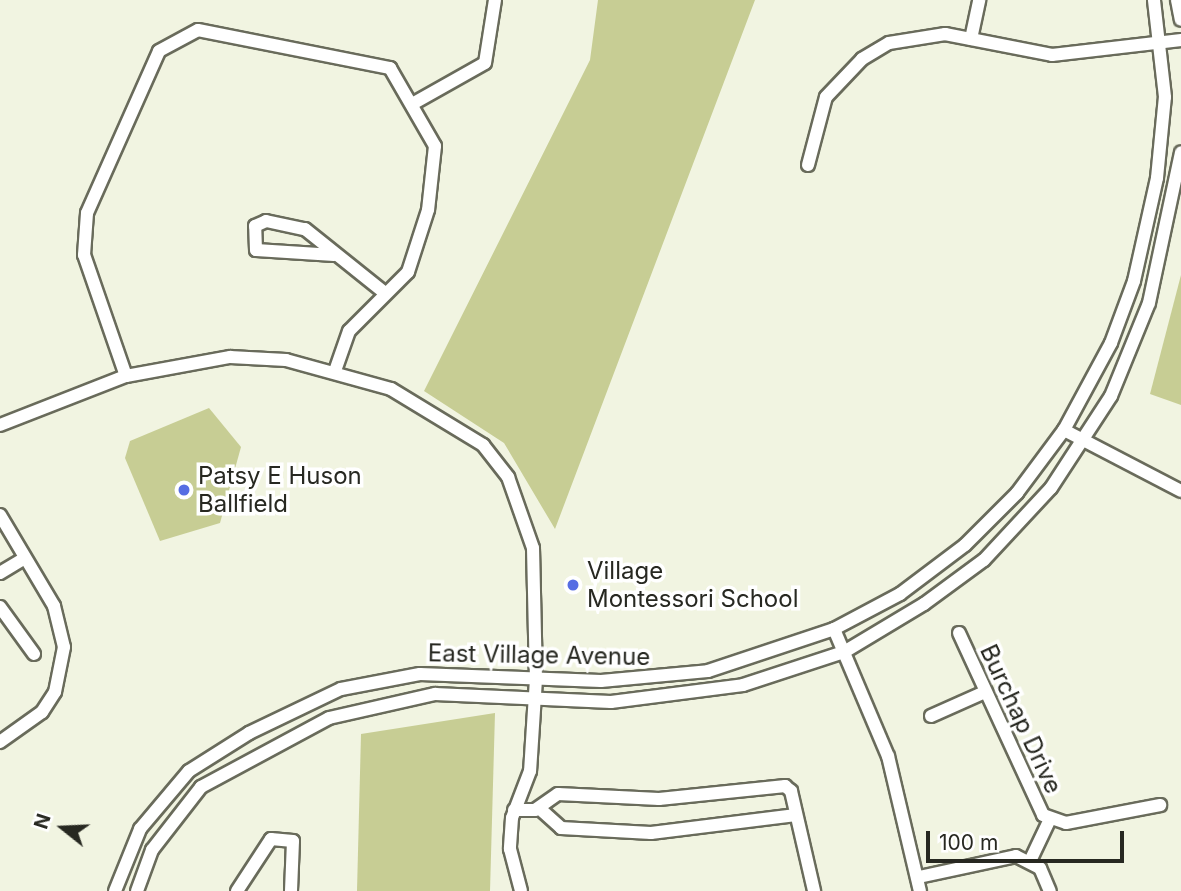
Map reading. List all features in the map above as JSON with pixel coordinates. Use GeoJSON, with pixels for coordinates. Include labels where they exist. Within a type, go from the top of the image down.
{"type":"FeatureCollection","features":[{"type":"Feature","properties":{"kind":"street"},"geometry":{"type":"LineString","coordinates":[[414,103],[485,63],[495,0]]}},
{"type":"Feature","properties":{"kind":"street"},"geometry":{"type":"LineString","coordinates":[[971,39],[979,0]]}},
{"type":"Feature","properties":{"kind":"street","name":"East Village Avenue"},"geometry":{"type":"LineString","coordinates":[[115,891],[140,829],[172,787],[249,733],[341,689],[391,677],[641,680],[708,671],[834,629],[900,594],[964,545],[1017,493],[1064,430],[1111,343],[1134,281],[1157,177],[1162,43],[1154,0]]}},
{"type":"Feature","properties":{"kind":"street"},"geometry":{"type":"LineString","coordinates":[[1177,0],[1181,20]]}},
{"type":"Feature","properties":{"kind":"street"},"geometry":{"type":"LineString","coordinates":[[126,376],[84,255],[83,232],[159,51],[198,30],[390,68],[414,103],[435,146],[435,172],[408,272],[349,331],[335,371]]}},
{"type":"Feature","properties":{"kind":"street"},"geometry":{"type":"LineString","coordinates":[[808,165],[826,97],[862,59],[917,35],[971,39],[1052,54],[1181,40]]}},
{"type":"Feature","properties":{"kind":"street","name":"East Village Avenue"},"geometry":{"type":"LineString","coordinates":[[137,891],[152,849],[201,786],[329,718],[435,694],[536,698],[673,698],[743,685],[844,652],[984,560],[1051,488],[1085,441],[1111,396],[1149,303],[1181,152]]}},
{"type":"Feature","properties":{"kind":"street"},"geometry":{"type":"LineString","coordinates":[[334,255],[256,250],[255,226],[266,221],[295,225],[334,255],[363,270],[385,293]]}},
{"type":"Feature","properties":{"kind":"street"},"geometry":{"type":"LineString","coordinates":[[0,425],[126,376],[230,357],[335,371],[391,389],[449,419],[483,445],[508,477],[533,548],[536,698],[530,771],[514,810],[510,849],[521,891]]}},
{"type":"Feature","properties":{"kind":"street"},"geometry":{"type":"LineString","coordinates":[[1064,430],[1181,491]]}},
{"type":"Feature","properties":{"kind":"street"},"geometry":{"type":"LineString","coordinates":[[0,515],[22,560],[54,606],[64,647],[62,669],[42,712],[0,743]]}},
{"type":"Feature","properties":{"kind":"street"},"geometry":{"type":"LineString","coordinates":[[0,573],[22,560]]}},
{"type":"Feature","properties":{"kind":"street"},"geometry":{"type":"LineString","coordinates":[[0,607],[34,654]]}},
{"type":"Feature","properties":{"kind":"street"},"geometry":{"type":"LineString","coordinates":[[834,629],[888,756],[919,877],[920,891]]}},
{"type":"Feature","properties":{"kind":"street","name":"Burchap Drive"},"geometry":{"type":"LineString","coordinates":[[959,633],[985,692],[1050,819],[1066,823],[1160,805]]}},
{"type":"Feature","properties":{"kind":"street"},"geometry":{"type":"LineString","coordinates":[[931,716],[985,692]]}},
{"type":"Feature","properties":{"kind":"street"},"geometry":{"type":"LineString","coordinates":[[514,810],[539,808],[558,794],[659,799],[785,786],[796,815],[814,891]]}},
{"type":"Feature","properties":{"kind":"street"},"geometry":{"type":"LineString","coordinates":[[539,808],[561,828],[651,833],[796,815]]}},
{"type":"Feature","properties":{"kind":"street","name":"Burchap Drive"},"geometry":{"type":"LineString","coordinates":[[1031,859],[1050,819]]}},
{"type":"Feature","properties":{"kind":"street"},"geometry":{"type":"LineString","coordinates":[[237,891],[271,839],[293,841],[290,891]]}},
{"type":"Feature","properties":{"kind":"street"},"geometry":{"type":"LineString","coordinates":[[919,877],[992,858],[1031,859],[1050,891]]}},
{"type":"Feature","properties":{"kind":"green space"},"geometry":{"type":"Polygon","coordinates":[[[598,0],[755,0],[555,529],[504,443],[424,391],[590,60],[598,0]]]}},
{"type":"Feature","properties":{"kind":"green space"},"geometry":{"type":"Polygon","coordinates":[[[1181,275],[1181,405],[1150,394],[1181,275]]]}},
{"type":"Feature","properties":{"kind":"green space","name":"Patsy E Huson Ballfield"},"geometry":{"type":"Polygon","coordinates":[[[209,408],[241,447],[220,523],[160,541],[125,458],[130,441],[209,408]]]}},
{"type":"Feature","properties":{"kind":"green space"},"geometry":{"type":"Polygon","coordinates":[[[495,713],[490,891],[357,891],[361,734],[495,713]]]}},
{"type":"Feature","properties":{"kind":"place","name":"Patsy E Huson Ballfield"},"geometry":{"type":"Point","coordinates":[184,490]}},
{"type":"Feature","properties":{"kind":"place","name":"Village Montessori School"},"geometry":{"type":"Point","coordinates":[573,585]}}]}
